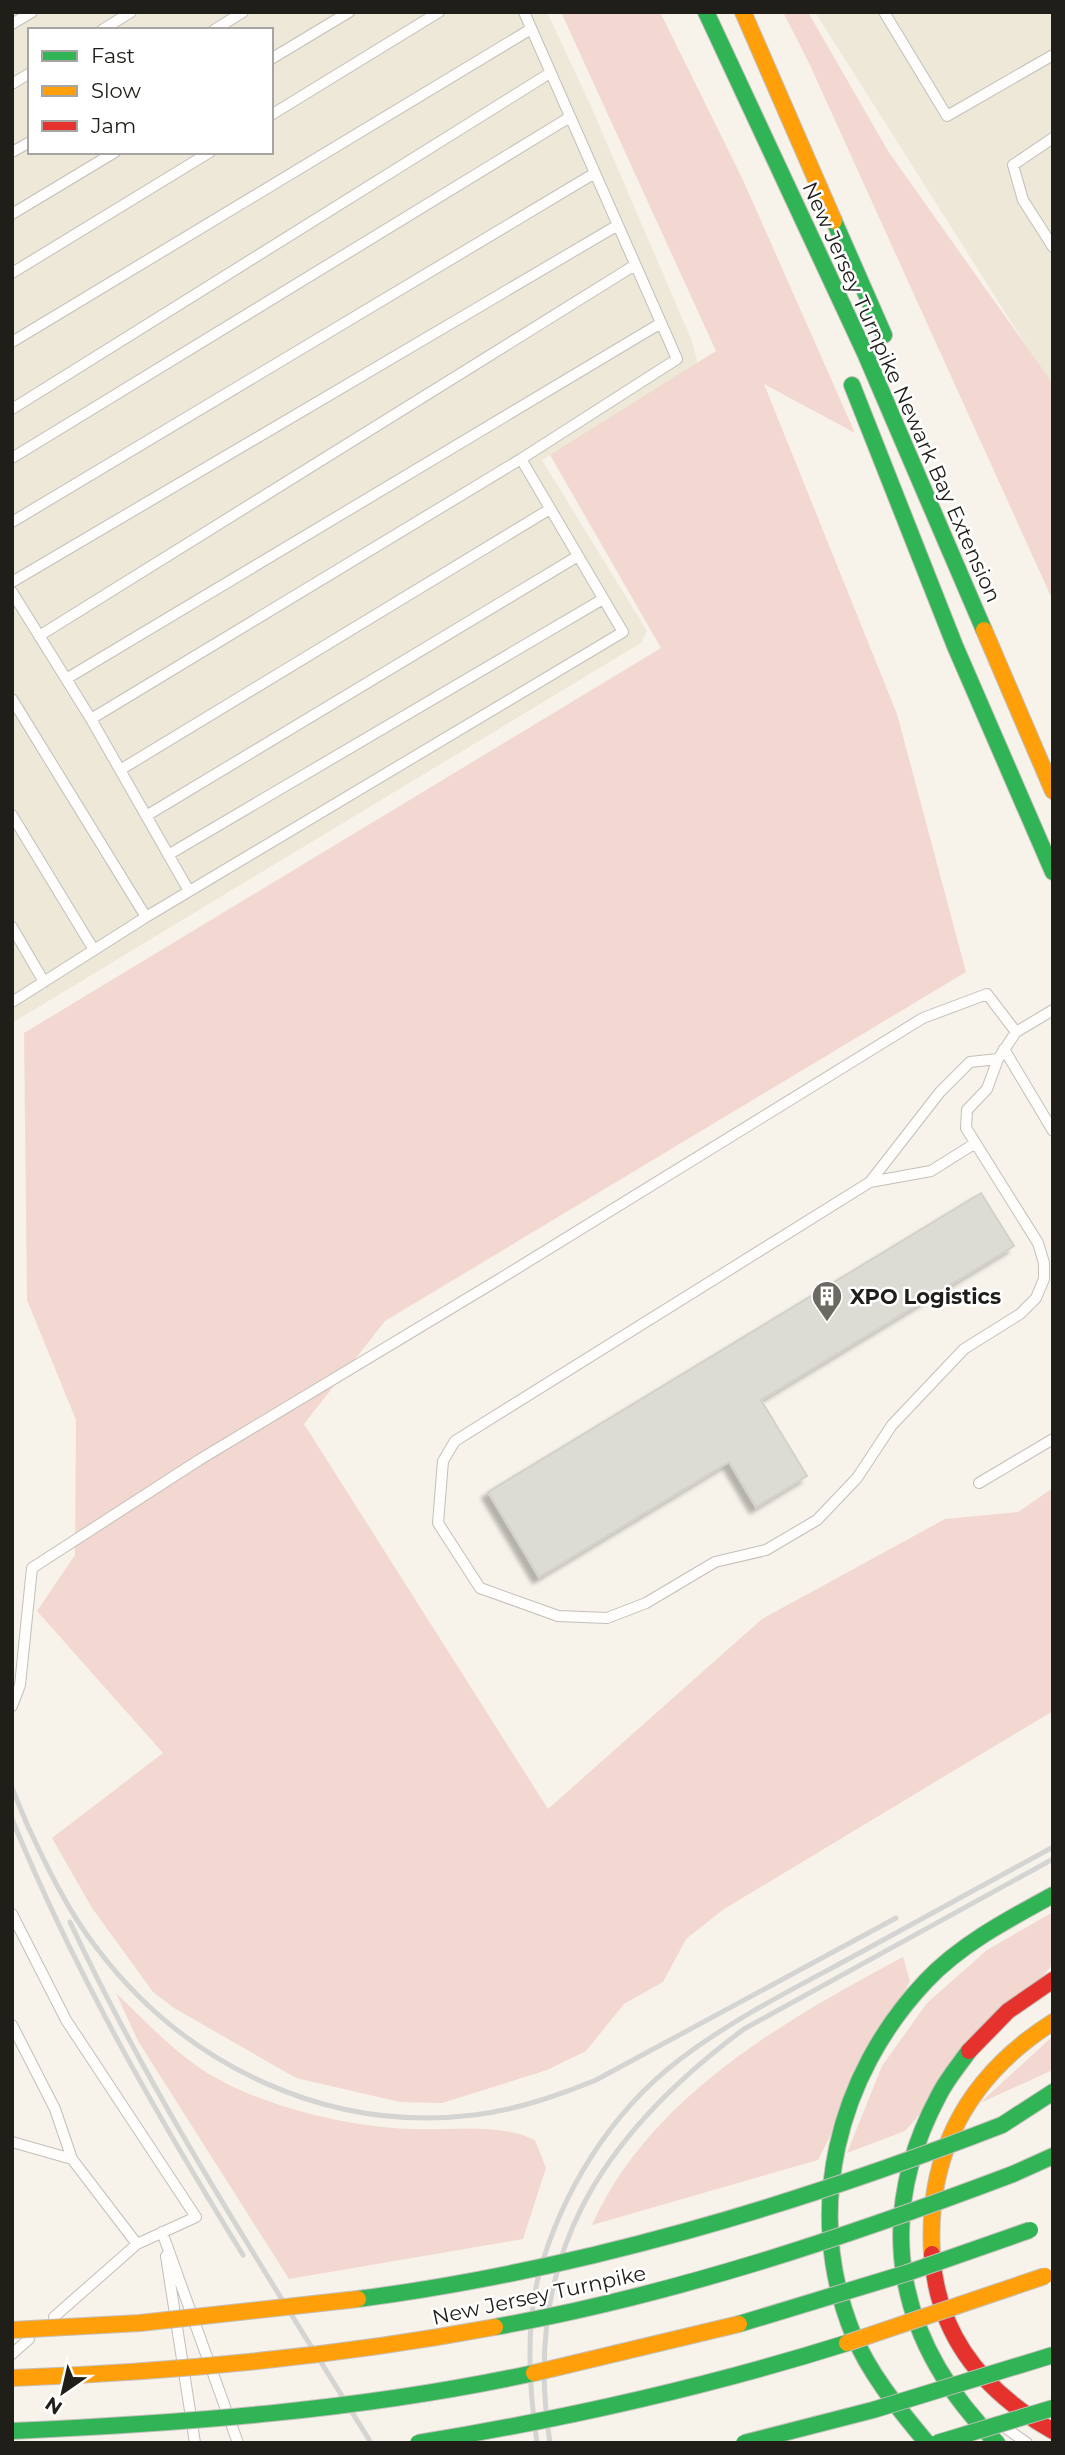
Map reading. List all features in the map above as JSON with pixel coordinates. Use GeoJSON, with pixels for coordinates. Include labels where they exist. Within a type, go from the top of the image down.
{"type":"FeatureCollection","features":[{"type":"Feature","properties":{"kind":"highway","name":"New Jersey Turnpike Newark Bay Extension"},"geometry":{"type":"LineString","coordinates":[[706,12],[865,353],[1053,791]]}},
{"type":"Feature","properties":{"kind":"highway","name":"New Jersey Turnpike Newark Bay Extension"},"geometry":{"type":"LineString","coordinates":[[743,12],[888,345]]}},
{"type":"Feature","properties":{"kind":"highway"},"geometry":{"type":"LineString","coordinates":[[772,149],[804,261]]}},
{"type":"Feature","properties":{"kind":"highway"},"geometry":{"type":"LineString","coordinates":[[847,373],[955,646],[1053,872]]}},
{"type":"Feature","properties":{"kind":"highway"},"geometry":{"type":"LineString","coordinates":[[927,2443],[892,2406],[875,2381],[855,2343],[839,2298],[830,2253],[827,2210],[837,2144],[864,2070],[912,1998],[971,1942],[1053,1895]]}},
{"type":"Feature","properties":{"kind":"highway"},"geometry":{"type":"LineString","coordinates":[[997,2443],[948,2387],[925,2348],[907,2291],[901,2229],[909,2171],[932,2106],[966,2051],[999,2017],[1053,1980]]}},
{"type":"Feature","properties":{"kind":"highway"},"geometry":{"type":"LineString","coordinates":[[1053,2022],[1009,2050],[985,2075],[970,2098],[942,2166],[930,2240],[932,2269],[943,2313],[963,2353],[982,2379],[1005,2401],[1053,2431]]}},
{"type":"Feature","properties":{"kind":"highway"},"geometry":{"type":"LineString","coordinates":[[1002,2125],[1053,2092]]}},
{"type":"Feature","properties":{"kind":"highway"},"geometry":{"type":"LineString","coordinates":[[12,2330],[138,2324],[262,2313],[385,2298],[530,2272],[628,2249],[765,2211],[921,2158],[1053,2107]]}},
{"type":"Feature","properties":{"kind":"highway","name":"New Jersey Turnpike"},"geometry":{"type":"LineString","coordinates":[[12,2378],[193,2369],[277,2361],[444,2337],[529,2321],[693,2284],[769,2262],[853,2235],[1053,2156]]}},
{"type":"Feature","properties":{"kind":"highway"},"geometry":{"type":"LineString","coordinates":[[12,2431],[130,2426],[304,2411],[436,2392],[555,2370],[803,2308],[1036,2228]]}},
{"type":"Feature","properties":{"kind":"highway"},"geometry":{"type":"LineString","coordinates":[[418,2443],[598,2409],[759,2370],[920,2321],[1049,2275]]}},
{"type":"Feature","properties":{"kind":"highway"},"geometry":{"type":"LineString","coordinates":[[744,2443],[873,2410],[1053,2355]]}},
{"type":"Feature","properties":{"kind":"highway"},"geometry":{"type":"LineString","coordinates":[[937,2443],[1053,2408]]}},
{"type":"Feature","properties":{"kind":"lane"},"geometry":{"type":"LineString","coordinates":[[12,24],[32,12]]}},
{"type":"Feature","properties":{"kind":"lane"},"geometry":{"type":"LineString","coordinates":[[105,28],[131,12]]}},
{"type":"Feature","properties":{"kind":"lane"},"geometry":{"type":"LineString","coordinates":[[217,28],[243,12]]}},
{"type":"Feature","properties":{"kind":"lane"},"geometry":{"type":"LineString","coordinates":[[273,58],[349,12]]}},
{"type":"Feature","properties":{"kind":"lane"},"geometry":{"type":"LineString","coordinates":[[273,114],[439,12]]}},
{"type":"Feature","properties":{"kind":"lane"},"geometry":{"type":"LineString","coordinates":[[91,719],[521,459],[677,359],[524,12]]}},
{"type":"Feature","properties":{"kind":"lane"},"geometry":{"type":"LineString","coordinates":[[884,12],[947,116],[1053,55]]}},
{"type":"Feature","properties":{"kind":"lane"},"geometry":{"type":"LineString","coordinates":[[12,342],[531,29]]}},
{"type":"Feature","properties":{"kind":"lane"},"geometry":{"type":"LineString","coordinates":[[12,409],[551,73]]}},
{"type":"Feature","properties":{"kind":"lane"},"geometry":{"type":"LineString","coordinates":[[12,83],[28,74]]}},
{"type":"Feature","properties":{"kind":"lane"},"geometry":{"type":"LineString","coordinates":[[12,458],[570,117]]}},
{"type":"Feature","properties":{"kind":"lane"},"geometry":{"type":"LineString","coordinates":[[1053,138],[1013,165],[1023,200],[1053,247]]}},
{"type":"Feature","properties":{"kind":"lane"},"geometry":{"type":"LineString","coordinates":[[12,152],[28,143]]}},
{"type":"Feature","properties":{"kind":"lane"},"geometry":{"type":"LineString","coordinates":[[12,214],[112,154]]}},
{"type":"Feature","properties":{"kind":"lane"},"geometry":{"type":"LineString","coordinates":[[12,273],[207,154]]}},
{"type":"Feature","properties":{"kind":"lane"},"geometry":{"type":"LineString","coordinates":[[12,522],[595,173]]}},
{"type":"Feature","properties":{"kind":"lane"},"geometry":{"type":"LineString","coordinates":[[12,582],[618,225]]}},
{"type":"Feature","properties":{"kind":"lane"},"geometry":{"type":"LineString","coordinates":[[39,636],[635,265]]}},
{"type":"Feature","properties":{"kind":"lane"},"geometry":{"type":"LineString","coordinates":[[66,680],[661,323]]}},
{"type":"Feature","properties":{"kind":"lane"},"geometry":{"type":"LineString","coordinates":[[12,1002],[188,891],[622,632],[521,459]]}},
{"type":"Feature","properties":{"kind":"lane"},"geometry":{"type":"LineString","coordinates":[[120,770],[550,509]]}},
{"type":"Feature","properties":{"kind":"lane"},"geometry":{"type":"LineString","coordinates":[[146,816],[578,556]]}},
{"type":"Feature","properties":{"kind":"lane"},"geometry":{"type":"LineString","coordinates":[[12,592],[91,719],[188,891]]}},
{"type":"Feature","properties":{"kind":"lane"},"geometry":{"type":"LineString","coordinates":[[168,855],[603,598]]}},
{"type":"Feature","properties":{"kind":"lane"},"geometry":{"type":"LineString","coordinates":[[12,699],[146,917]]}},
{"type":"Feature","properties":{"kind":"lane"},"geometry":{"type":"LineString","coordinates":[[12,815],[94,950]]}},
{"type":"Feature","properties":{"kind":"lane"},"geometry":{"type":"LineString","coordinates":[[12,927],[44,982]]}},
{"type":"Feature","properties":{"kind":"lane"},"geometry":{"type":"LineString","coordinates":[[12,1706],[20,1685],[32,1567],[199,1460],[498,1280],[923,1018],[987,994],[1016,1032]]}},
{"type":"Feature","properties":{"kind":"lane"},"geometry":{"type":"LineString","coordinates":[[974,1144],[931,1171],[870,1182],[456,1441],[443,1461],[438,1523],[480,1588],[558,1616],[607,1618],[646,1603],[715,1562],[766,1550],[817,1520],[857,1478],[892,1425],[964,1349],[1020,1314],[1036,1298],[1044,1279],[1044,1264],[1038,1243],[974,1144],[966,1128],[967,1110],[987,1089],[1001,1054],[1016,1032],[1053,1010]]}},
{"type":"Feature","properties":{"kind":"lane"},"geometry":{"type":"LineString","coordinates":[[1001,1054],[1053,1131]]}},
{"type":"Feature","properties":{"kind":"lane"},"geometry":{"type":"LineString","coordinates":[[870,1182],[895,1147],[970,1062],[1001,1054]]}},
{"type":"Feature","properties":{"kind":"lane"},"geometry":{"type":"LineString","coordinates":[[979,1483],[1053,1438]]}},
{"type":"Feature","properties":{"kind":"lane"},"geometry":{"type":"LineString","coordinates":[[12,1913],[66,2020],[196,2217],[137,2244],[12,2354]]}},
{"type":"Feature","properties":{"kind":"lane"},"geometry":{"type":"LineString","coordinates":[[12,2025],[55,2109],[72,2159],[137,2244]]}},
{"type":"Feature","properties":{"kind":"lane"},"geometry":{"type":"LineString","coordinates":[[12,2142],[72,2159]]}},
{"type":"Feature","properties":{"kind":"lane"},"geometry":{"type":"LineString","coordinates":[[162,2232],[195,2443]]}},
{"type":"Feature","properties":{"kind":"lane"},"geometry":{"type":"LineString","coordinates":[[162,2232],[238,2443]]}},
{"type":"Feature","properties":{"kind":"lane"},"geometry":{"type":"LineString","coordinates":[[948,2387],[1027,2443]]}},
{"type":"Feature","properties":{"kind":"shaded area"},"geometry":{"type":"Polygon","coordinates":[[[12,12],[547,12],[590,104],[692,341],[699,368],[542,460],[647,631],[641,643],[12,1023],[12,12]]]}},
{"type":"Feature","properties":{"kind":"shaded area"},"geometry":{"type":"Polygon","coordinates":[[[561,12],[660,12],[743,180],[855,433],[764,384],[897,714],[966,972],[385,1321],[304,1424],[548,1809],[762,1619],[945,1519],[1018,1512],[1053,1488],[1053,1711],[724,1909],[686,1939],[663,1982],[624,2004],[586,2051],[547,2070],[442,2103],[400,2102],[296,2078],[174,2008],[153,1992],[92,1908],[52,1838],[163,1753],[37,1611],[75,1555],[76,1420],[27,1300],[24,1033],[661,648],[550,455],[716,351],[561,12]]]}},
{"type":"Feature","properties":{"kind":"shaded area"},"geometry":{"type":"Polygon","coordinates":[[[783,12],[808,12],[888,151],[1053,384],[1053,601],[809,63],[783,12]]]}},
{"type":"Feature","properties":{"kind":"shaded area"},"geometry":{"type":"Polygon","coordinates":[[[815,12],[1053,12],[1053,388],[815,12]]]}},
{"type":"Feature","properties":{"kind":"shaded area"},"geometry":{"type":"Polygon","coordinates":[[[1053,1912],[1053,1964],[905,2131],[847,2153],[882,2066],[927,2003],[987,1950],[1053,1912]]]}},
{"type":"Feature","properties":{"kind":"shaded area"},"geometry":{"type":"Polygon","coordinates":[[[903,1957],[910,1981],[818,2160],[592,2225],[617,2179],[648,2138],[684,2101],[768,2036],[813,2007],[903,1957]]]}},
{"type":"Feature","properties":{"kind":"shaded area"},"geometry":{"type":"Polygon","coordinates":[[[116,1993],[160,2036],[209,2074],[279,2105],[359,2124],[409,2129],[489,2129],[520,2134],[535,2140],[546,2168],[523,2239],[289,2279],[138,2041],[116,1993]]]}},
{"type":"Feature","properties":{"kind":"shaded area"},"geometry":{"type":"Polygon","coordinates":[[[1053,2036],[1053,2070],[980,2103],[1053,2036]]]}},
{"type":"Feature","properties":{"kind":"building","name":"XPO Logistics"},"geometry":{"type":"Polygon","coordinates":[[[981,1193],[1014,1246],[761,1400],[807,1476],[756,1507],[729,1462],[539,1577],[488,1492],[981,1193]]]}},
{"type":"Feature","properties":{"kind":"railway"},"geometry":{"type":"LineString","coordinates":[[12,1788],[29,1829]]}},
{"type":"Feature","properties":{"kind":"railway"},"geometry":{"type":"LineString","coordinates":[[12,1819],[62,1932],[119,2042],[148,2096],[243,2255]]}},
{"type":"Feature","properties":{"kind":"railway"},"geometry":{"type":"LineString","coordinates":[[26,1822],[77,1921],[134,1992],[174,2028],[218,2058],[265,2083],[314,2101],[366,2113],[420,2118],[474,2115],[521,2106],[567,2092],[596,2080],[896,1918]]}},
{"type":"Feature","properties":{"kind":"railway"},"geometry":{"type":"LineString","coordinates":[[537,2443],[532,2401],[530,2337],[539,2274],[549,2243],[575,2184],[592,2155],[632,2104],[679,2060],[739,2020],[1053,1847]]}},
{"type":"Feature","properties":{"kind":"railway"},"geometry":{"type":"LineString","coordinates":[[550,2443],[544,2376],[548,2315],[561,2259],[582,2207],[612,2158],[649,2113],[693,2070],[744,2029],[1053,1859]]}},
{"type":"Feature","properties":{"kind":"railway"},"geometry":{"type":"LineString","coordinates":[[70,1922],[103,1990],[175,2122],[371,2443]]}},
{"type":"Feature","properties":{"kind":"traffic: fast"},"geometry":{"type":"LineString","coordinates":[[706,12],[865,353],[984,630]]}},
{"type":"Feature","properties":{"kind":"traffic: fast"},"geometry":{"type":"LineString","coordinates":[[834,221],[884,335]]}},
{"type":"Feature","properties":{"kind":"traffic: fast"},"geometry":{"type":"LineString","coordinates":[[852,385],[955,646],[1053,872]]}},
{"type":"Feature","properties":{"kind":"traffic: fast"},"geometry":{"type":"LineString","coordinates":[[927,2443],[868,2364],[853,2334],[838,2287],[831,2240],[831,2193],[837,2147],[851,2102],[870,2059],[895,2018],[926,1981],[970,1944],[1053,1895]]}},
{"type":"Feature","properties":{"kind":"traffic: fast"},"geometry":{"type":"LineString","coordinates":[[969,2051],[942,2089],[918,2142],[905,2189],[901,2235],[905,2279],[917,2322],[936,2364],[963,2405],[997,2443]]}},
{"type":"Feature","properties":{"kind":"traffic: fast"},"geometry":{"type":"LineString","coordinates":[[1002,2125],[1053,2092]]}},
{"type":"Feature","properties":{"kind":"traffic: fast"},"geometry":{"type":"LineString","coordinates":[[358,2299],[523,2271],[685,2232],[844,2182],[1002,2125]]}},
{"type":"Feature","properties":{"kind":"traffic: fast"},"geometry":{"type":"LineString","coordinates":[[1013,2174],[1053,2156]]}},
{"type":"Feature","properties":{"kind":"traffic: fast"},"geometry":{"type":"LineString","coordinates":[[495,2327],[627,2299],[693,2281],[822,2242],[1013,2174]]}},
{"type":"Feature","properties":{"kind":"traffic: fast"},"geometry":{"type":"LineString","coordinates":[[739,2324],[907,2273],[1030,2230]]}},
{"type":"Feature","properties":{"kind":"traffic: fast"},"geometry":{"type":"LineString","coordinates":[[418,2443],[635,2400],[741,2374],[847,2343]]}},
{"type":"Feature","properties":{"kind":"traffic: fast"},"geometry":{"type":"LineString","coordinates":[[744,2443],[873,2410],[1053,2355]]}},
{"type":"Feature","properties":{"kind":"traffic: fast"},"geometry":{"type":"LineString","coordinates":[[12,2431],[209,2419],[340,2406],[534,2373]]}},
{"type":"Feature","properties":{"kind":"traffic: fast"},"geometry":{"type":"LineString","coordinates":[[937,2443],[1053,2408]]}},
{"type":"Feature","properties":{"kind":"traffic: slow"},"geometry":{"type":"LineString","coordinates":[[743,12],[834,221]]}},
{"type":"Feature","properties":{"kind":"traffic: slow"},"geometry":{"type":"LineString","coordinates":[[984,630],[1053,791]]}},
{"type":"Feature","properties":{"kind":"traffic: slow"},"geometry":{"type":"LineString","coordinates":[[932,2254],[936,2182],[945,2150],[958,2120],[997,2067],[1023,2043],[1053,2022]]}},
{"type":"Feature","properties":{"kind":"traffic: slow"},"geometry":{"type":"LineString","coordinates":[[847,2343],[1045,2276]]}},
{"type":"Feature","properties":{"kind":"traffic: slow"},"geometry":{"type":"LineString","coordinates":[[12,2330],[140,2323],[358,2299]]}},
{"type":"Feature","properties":{"kind":"traffic: slow"},"geometry":{"type":"LineString","coordinates":[[534,2373],[739,2324]]}},
{"type":"Feature","properties":{"kind":"traffic: slow"},"geometry":{"type":"LineString","coordinates":[[12,2378],[254,2362],[375,2347],[495,2327]]}},
{"type":"Feature","properties":{"kind":"traffic: jam"},"geometry":{"type":"LineString","coordinates":[[969,2051],[1008,2011],[1053,1980]]}},
{"type":"Feature","properties":{"kind":"traffic: jam"},"geometry":{"type":"LineString","coordinates":[[932,2254],[943,2310],[968,2358],[1006,2398],[1053,2431]]}},
{"type":"Feature","properties":{"kind":"place","name":"XPO Logistics"},"geometry":{"type":"Point","coordinates":[827,1323]}}]}
